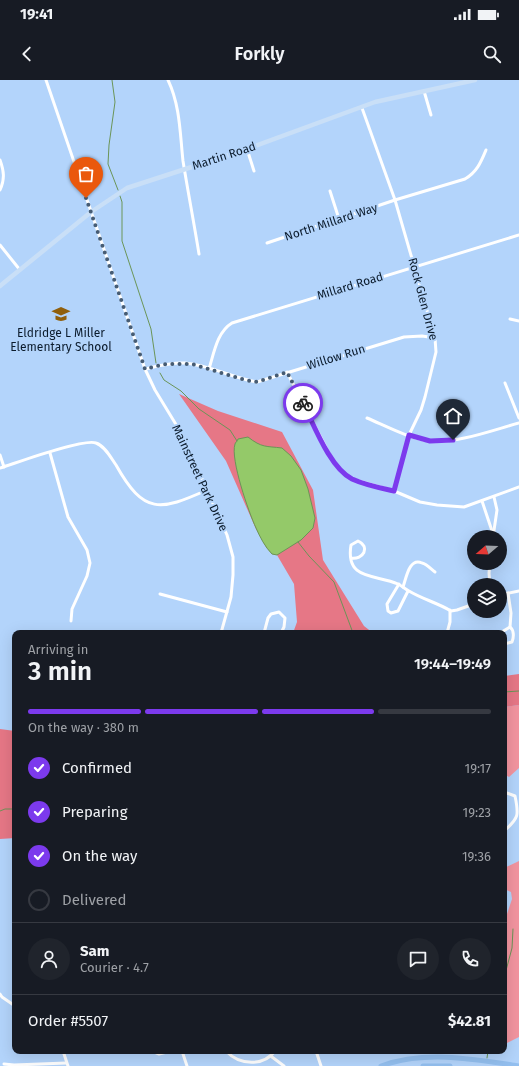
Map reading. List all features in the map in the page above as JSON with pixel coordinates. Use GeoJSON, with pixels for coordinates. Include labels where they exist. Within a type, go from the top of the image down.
{"type":"FeatureCollection","features":[{"type":"Feature","properties":{"kind":"main road"},"geometry":{"type":"LineString","coordinates":[[381,1066],[396,1061],[434,1057],[519,1066]]}},
{"type":"Feature","properties":{"kind":"main road"},"geometry":{"type":"LineString","coordinates":[[423,1066],[450,1066]]}},
{"type":"Feature","properties":{"kind":"street","name":"Mainstreet Park Drive"},"geometry":{"type":"LineString","coordinates":[[46,80],[145,369],[155,390],[183,436],[227,535],[233,557],[231,597],[222,630]]}},
{"type":"Feature","properties":{"kind":"street"},"geometry":{"type":"LineString","coordinates":[[168,80],[174,92],[179,115],[185,169],[199,254]]}},
{"type":"Feature","properties":{"kind":"street","name":"Martin Road"},"geometry":{"type":"LineString","coordinates":[[0,286],[91,212],[127,188],[247,149],[375,102],[475,80]]}},
{"type":"Feature","properties":{"kind":"street"},"geometry":{"type":"LineString","coordinates":[[424,91],[431,114]]}},
{"type":"Feature","properties":{"kind":"street","name":"Rock Glen Drive"},"geometry":{"type":"LineString","coordinates":[[362,108],[395,200],[416,266],[435,338],[436,352],[425,398],[409,435],[394,491]]}},
{"type":"Feature","properties":{"kind":"street"},"geometry":{"type":"LineString","coordinates":[[247,149],[254,171]]}},
{"type":"Feature","properties":{"kind":"street","name":"North Millard Way"},"geometry":{"type":"LineString","coordinates":[[267,243],[395,200],[465,179],[473,174],[480,164],[486,150]]}},
{"type":"Feature","properties":{"kind":"street"},"geometry":{"type":"LineString","coordinates":[[0,160],[4,171],[4,182],[0,190]]}},
{"type":"Feature","properties":{"kind":"street"},"geometry":{"type":"LineString","coordinates":[[330,191],[339,219]]}},
{"type":"Feature","properties":{"kind":"street","name":"Millard Road"},"geometry":{"type":"LineString","coordinates":[[209,369],[213,354],[223,331],[232,323],[519,235]]}},
{"type":"Feature","properties":{"kind":"street"},"geometry":{"type":"LineString","coordinates":[[0,245],[20,270]]}},
{"type":"Feature","properties":{"kind":"street"},"geometry":{"type":"LineString","coordinates":[[510,319],[519,321]]}},
{"type":"Feature","properties":{"kind":"street","name":"Willow Run"},"geometry":{"type":"LineString","coordinates":[[145,369],[166,364],[192,364],[245,380],[257,382],[404,337],[422,336],[435,338]]}},
{"type":"Feature","properties":{"kind":"street"},"geometry":{"type":"LineString","coordinates":[[287,372],[324,444],[338,468],[347,476],[359,482],[394,491],[420,502],[437,506],[464,507],[519,488]]}},
{"type":"Feature","properties":{"kind":"street"},"geometry":{"type":"LineString","coordinates":[[505,383],[519,418]]}},
{"type":"Feature","properties":{"kind":"street"},"geometry":{"type":"LineString","coordinates":[[366,418],[409,435],[430,441],[453,440],[519,423]]}},
{"type":"Feature","properties":{"kind":"street"},"geometry":{"type":"LineString","coordinates":[[0,468],[74,444],[87,442],[96,443],[105,449],[133,492],[142,499],[151,503],[160,506],[177,503],[207,490]]}},
{"type":"Feature","properties":{"kind":"street"},"geometry":{"type":"LineString","coordinates":[[50,452],[66,511],[87,550],[90,563],[87,576],[72,609],[71,621]]}},
{"type":"Feature","properties":{"kind":"street"},"geometry":{"type":"LineString","coordinates":[[0,455],[4,467]]}},
{"type":"Feature","properties":{"kind":"street"},"geometry":{"type":"LineString","coordinates":[[494,497],[497,510],[494,530]]}},
{"type":"Feature","properties":{"kind":"street"},"geometry":{"type":"LineString","coordinates":[[482,501],[491,530]]}},
{"type":"Feature","properties":{"kind":"street"},"geometry":{"type":"LineString","coordinates":[[351,558],[359,558],[364,554],[365,551],[362,542],[358,541],[351,545],[351,558],[354,566],[360,573],[368,577],[399,584],[408,591],[450,610],[457,610],[467,606]]}},
{"type":"Feature","properties":{"kind":"street"},"geometry":{"type":"LineString","coordinates":[[403,587],[408,570],[413,563],[422,563],[435,572]]}},
{"type":"Feature","properties":{"kind":"street"},"geometry":{"type":"LineString","coordinates":[[399,584],[387,604],[388,611],[391,613],[398,611],[408,591]]}},
{"type":"Feature","properties":{"kind":"street"},"geometry":{"type":"LineString","coordinates":[[507,644],[510,644],[513,639],[513,632],[510,627],[512,613],[508,593],[519,591]]}},
{"type":"Feature","properties":{"kind":"street"},"geometry":{"type":"LineString","coordinates":[[160,594],[227,612]]}},
{"type":"Feature","properties":{"kind":"street"},"geometry":{"type":"LineString","coordinates":[[447,630],[450,622],[450,610]]}},
{"type":"Feature","properties":{"kind":"street"},"geometry":{"type":"LineString","coordinates":[[265,630],[268,618],[271,614],[279,612],[285,618],[282,630]]}},
{"type":"Feature","properties":{"kind":"street"},"geometry":{"type":"LineString","coordinates":[[505,630],[510,627]]}},
{"type":"Feature","properties":{"kind":"street"},"geometry":{"type":"LineString","coordinates":[[507,793],[515,796],[519,809],[515,821],[507,828]]}},
{"type":"Feature","properties":{"kind":"street"},"geometry":{"type":"LineString","coordinates":[[0,994],[12,1004]]}},
{"type":"Feature","properties":{"kind":"street"},"geometry":{"type":"LineString","coordinates":[[4,1064],[67,1064],[64,1054]]}},
{"type":"Feature","properties":{"kind":"street"},"geometry":{"type":"LineString","coordinates":[[183,1054],[187,1066]]}},
{"type":"Feature","properties":{"kind":"street"},"geometry":{"type":"LineString","coordinates":[[229,1054],[242,1065],[260,1065],[272,1057],[274,1054]]}},
{"type":"Feature","properties":{"kind":"street"},"geometry":{"type":"LineString","coordinates":[[317,1054],[322,1066]]}},
{"type":"Feature","properties":{"kind":"street"},"geometry":{"type":"LineString","coordinates":[[272,1057],[284,1066]]}},
{"type":"Feature","properties":{"kind":"shaded area"},"geometry":{"type":"Polygon","coordinates":[[[179,394],[218,411],[282,432],[313,490],[323,560],[364,626],[369,630],[294,630],[297,622],[294,584],[277,555],[272,554],[266,547],[256,529],[226,461],[179,394]]]}},
{"type":"Feature","properties":{"kind":"shaded area"},"geometry":{"type":"Polygon","coordinates":[[[248,437],[261,445],[282,448],[291,456],[301,470],[308,489],[315,518],[313,528],[301,540],[277,555],[272,554],[269,551],[259,535],[241,486],[235,461],[235,444],[238,439],[248,437]]]}},
{"type":"Feature","properties":{"kind":"shaded area"},"geometry":{"type":"Polygon","coordinates":[[[519,674],[519,705],[507,707],[507,676],[519,674]]]}},
{"type":"Feature","properties":{"kind":"shaded area"},"geometry":{"type":"Polygon","coordinates":[[[519,705],[519,768],[509,777],[507,776],[507,707],[519,705]]]}},
{"type":"Feature","properties":{"kind":"shaded area"},"geometry":{"type":"Polygon","coordinates":[[[0,729],[12,731],[12,838],[0,839],[0,729]]]}},
{"type":"Feature","properties":{"kind":"shaded area"},"geometry":{"type":"Polygon","coordinates":[[[519,861],[519,1037],[507,1043],[507,914],[512,899],[511,892],[507,890],[507,867],[519,861]]]}},
{"type":"Feature","properties":{"kind":"waterway"},"geometry":{"type":"LineString","coordinates":[[112,80],[115,102],[108,164],[118,190]]}},
{"type":"Feature","properties":{"kind":"waterway"},"geometry":{"type":"LineString","coordinates":[[120,196],[122,202],[122,241],[151,329],[156,363]]}},
{"type":"Feature","properties":{"kind":"waterway"},"geometry":{"type":"LineString","coordinates":[[160,373],[164,380],[181,391],[199,409],[230,430],[237,441]]}},
{"type":"Feature","properties":{"kind":"waterway"},"geometry":{"type":"LineString","coordinates":[[298,542],[334,582],[352,630]]}},
{"type":"Feature","properties":{"kind":"waterway"},"geometry":{"type":"LineString","coordinates":[[507,692],[519,691]]}},
{"type":"Feature","properties":{"kind":"waterway"},"geometry":{"type":"LineString","coordinates":[[0,811],[12,809]]}},
{"type":"Feature","properties":{"kind":"waterway"},"geometry":{"type":"LineString","coordinates":[[507,967],[512,948],[513,929]]}},
{"type":"Feature","properties":{"kind":"waterway"},"geometry":{"type":"LineString","coordinates":[[487,1058],[488,1054]]}},
{"type":"Feature","properties":{"kind":"way so far"},"geometry":{"type":"LineString","coordinates":[[86,198],[145,369],[166,364],[192,364],[245,380],[257,382],[287,372],[303,403]]}},
{"type":"Feature","properties":{"kind":"place","name":"Eldridge L Miller Elementary School"},"geometry":{"type":"Point","coordinates":[61,314]}},
{"type":"Feature","properties":{"kind":"route"},"geometry":{"type":"LineString","coordinates":[[303,403],[334,463],[342,472],[359,482],[394,491],[409,435],[418,439],[430,441],[453,440]]}}]}
